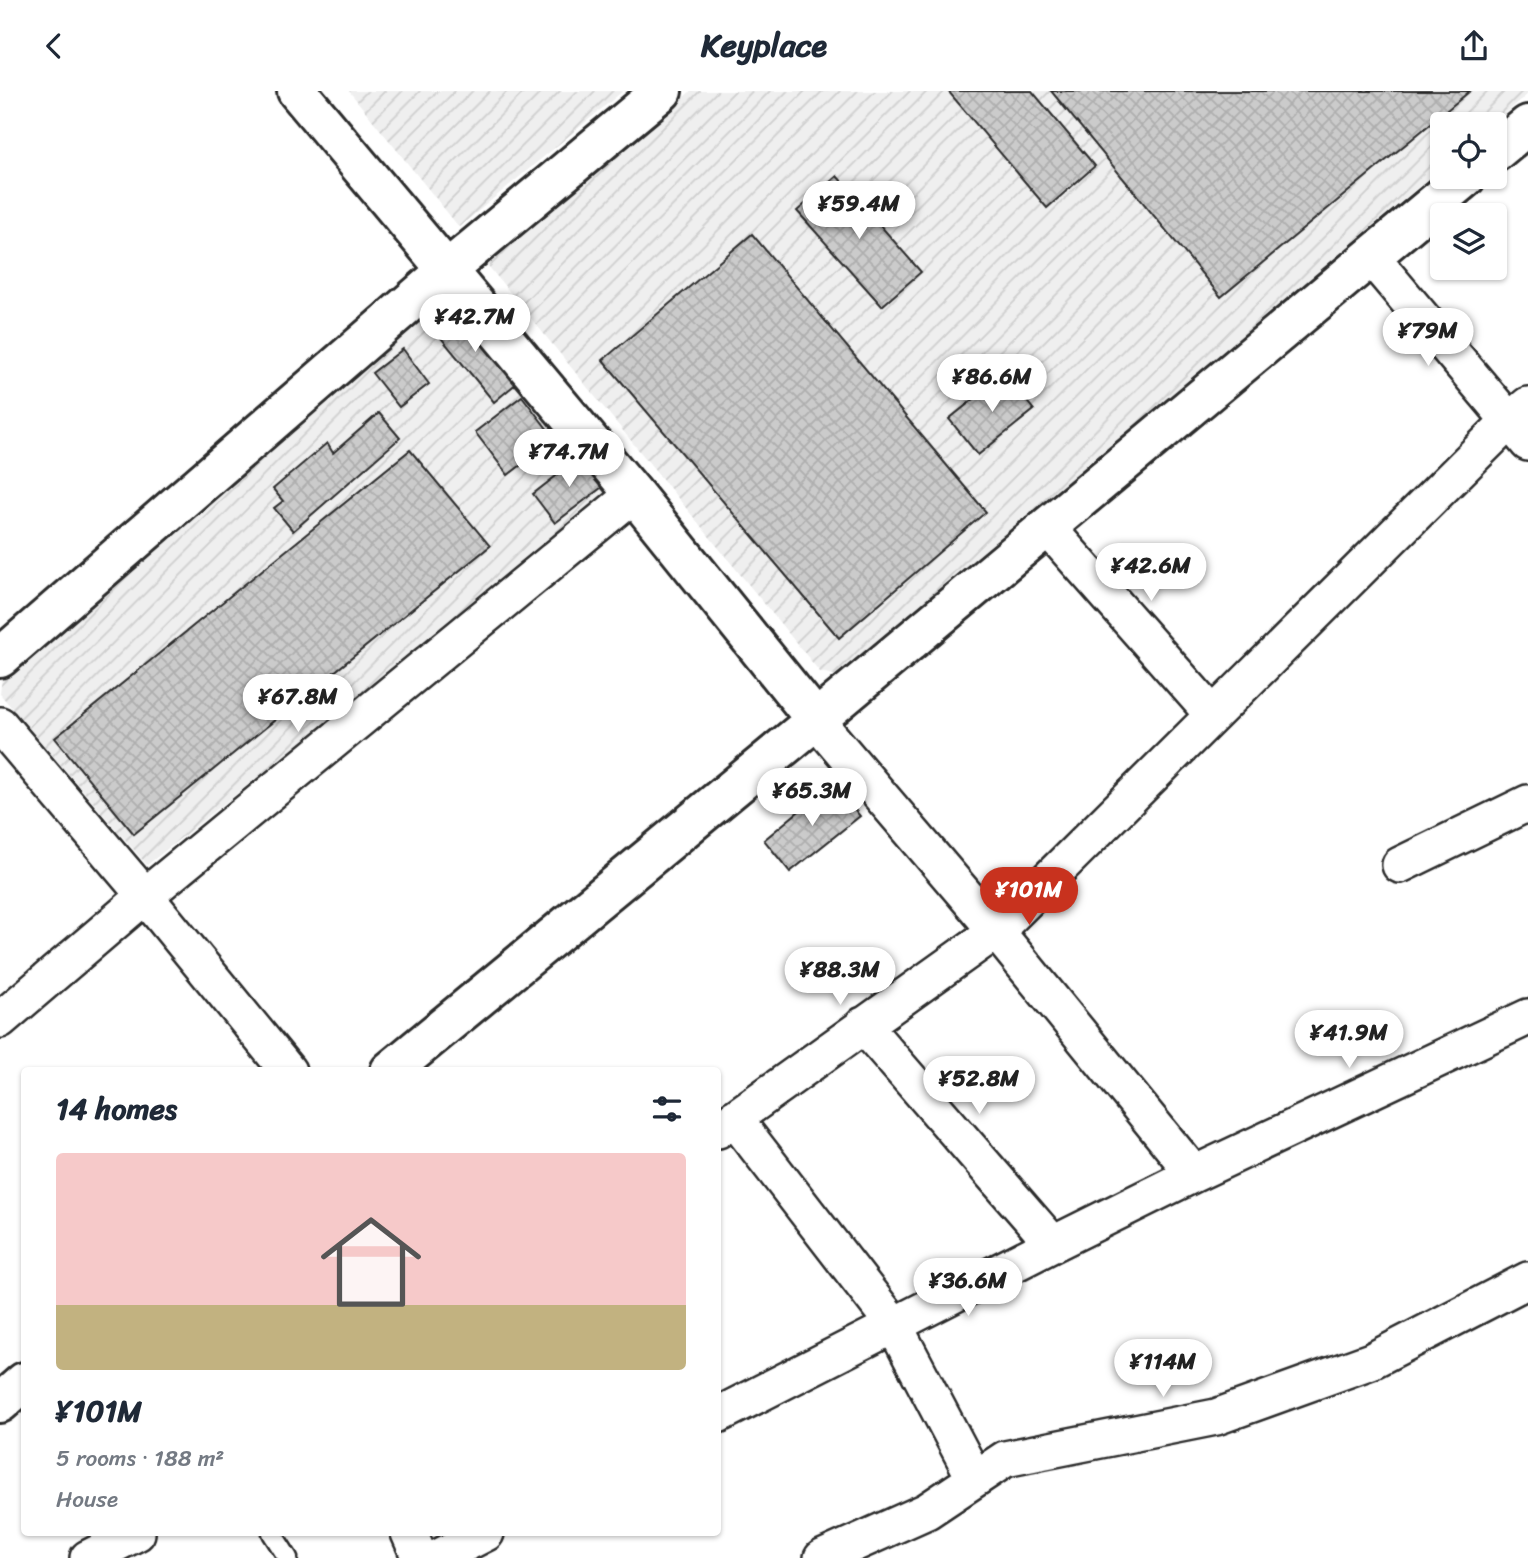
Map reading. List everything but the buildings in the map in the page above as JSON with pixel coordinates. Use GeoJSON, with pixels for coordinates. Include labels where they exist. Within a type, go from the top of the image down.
{"type":"FeatureCollection","features":[{"type":"Feature","properties":{"kind":"street"},"geometry":{"type":"LineString","coordinates":[[297,91],[634,493],[816,720],[996,930],[1194,1174]]}},
{"type":"Feature","properties":{"kind":"street"},"geometry":{"type":"LineString","coordinates":[[0,658],[447,270],[662,91]]}},
{"type":"Feature","properties":{"kind":"street"},"geometry":{"type":"LineString","coordinates":[[1507,142],[1528,125]]}},
{"type":"Feature","properties":{"kind":"street"},"geometry":{"type":"LineString","coordinates":[[395,1067],[816,720],[1452,189]]}},
{"type":"Feature","properties":{"kind":"street"},"geometry":{"type":"LineString","coordinates":[[975,1479],[894,1325],[726,1124],[996,930],[1213,715],[1522,423],[1371,257]]}},
{"type":"Feature","properties":{"kind":"street"},"geometry":{"type":"LineString","coordinates":[[0,1020],[145,896],[634,493]]}},
{"type":"Feature","properties":{"kind":"street"},"geometry":{"type":"LineString","coordinates":[[1047,527],[1213,715]]}},
{"type":"Feature","properties":{"kind":"street"},"geometry":{"type":"LineString","coordinates":[[0,725],[285,1067]]}},
{"type":"Feature","properties":{"kind":"street"},"geometry":{"type":"LineString","coordinates":[[1400,865],[1528,803]]}},
{"type":"Feature","properties":{"kind":"street"},"geometry":{"type":"LineString","coordinates":[[863,1025],[1053,1244]]}},
{"type":"Feature","properties":{"kind":"street"},"geometry":{"type":"LineString","coordinates":[[721,1413],[1194,1174],[1525,1025]]}},
{"type":"Feature","properties":{"kind":"street"},"geometry":{"type":"LineString","coordinates":[[822,1558],[927,1511],[1005,1459],[1216,1417],[1371,1361],[1528,1280]]}},
{"type":"Feature","properties":{"kind":"street"},"geometry":{"type":"LineString","coordinates":[[0,1403],[21,1385]]}},
{"type":"Feature","properties":{"kind":"street"},"geometry":{"type":"LineString","coordinates":[[89,1558],[131,1536]]}},
{"type":"Feature","properties":{"kind":"street"},"geometry":{"type":"LineString","coordinates":[[410,1536],[419,1558]]}},
{"type":"Feature","properties":{"kind":"street"},"geometry":{"type":"LineString","coordinates":[[437,1558],[480,1536]]}},
{"type":"Feature","properties":{"kind":"lane"},"geometry":{"type":"LineString","coordinates":[[274,1536],[288,1558]]}},
{"type":"Feature","properties":{"kind":"shaded area"},"geometry":{"type":"Polygon","coordinates":[[[349,91],[623,91],[459,227],[349,91]]]}},
{"type":"Feature","properties":{"kind":"shaded area"},"geometry":{"type":"Polygon","coordinates":[[[691,91],[1528,91],[1528,94],[1507,112],[1430,112],[1430,177],[839,676],[820,672],[485,262],[691,91]]]}},
{"type":"Feature","properties":{"kind":"shaded area"},"geometry":{"type":"Polygon","coordinates":[[[455,285],[621,487],[147,865],[0,694],[2,677],[455,285]]]}}]}
